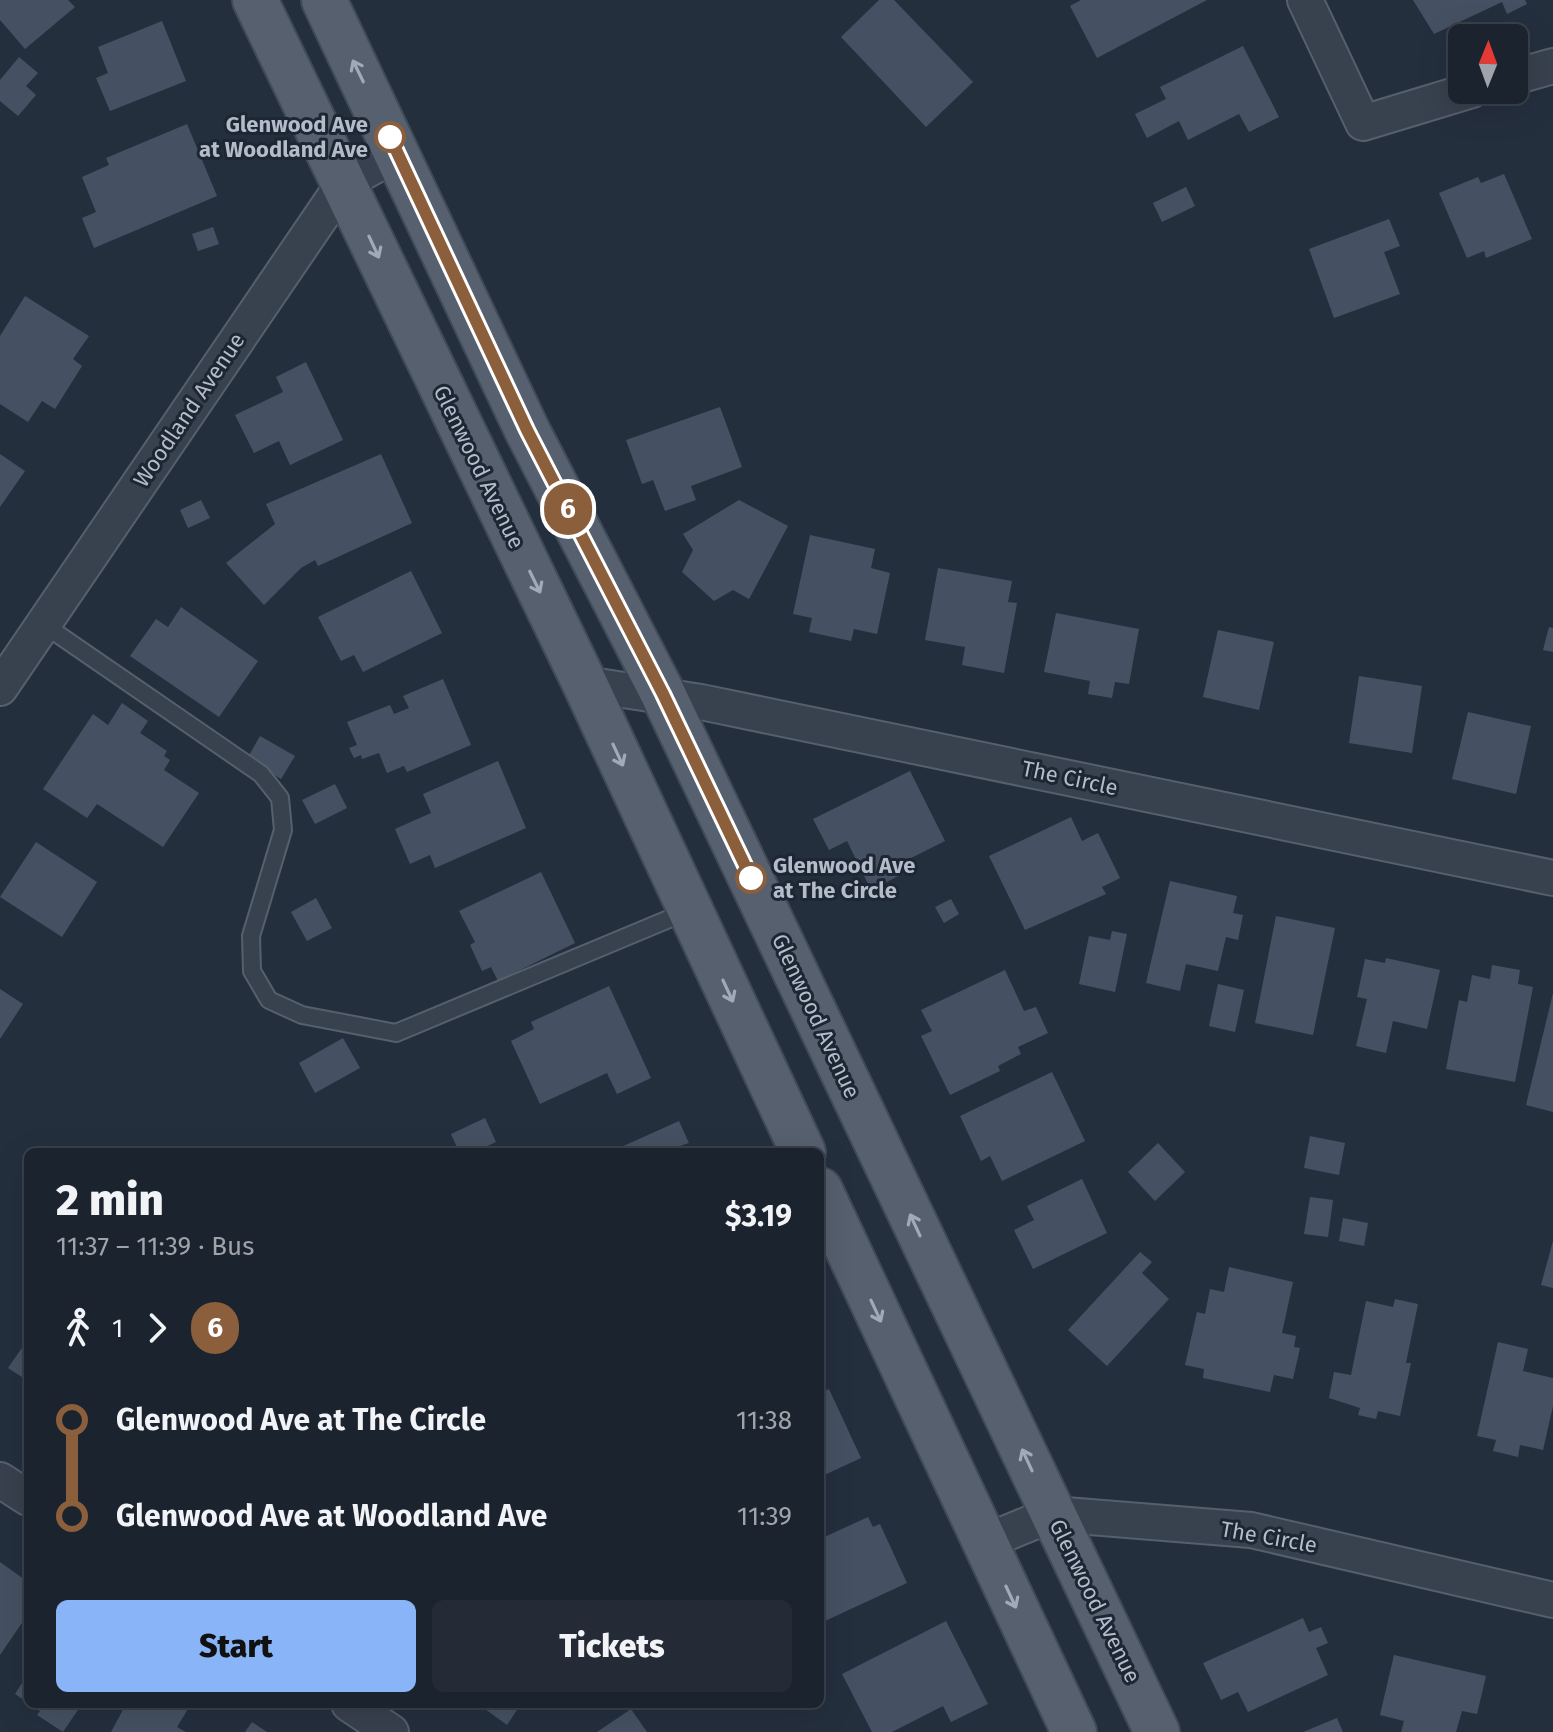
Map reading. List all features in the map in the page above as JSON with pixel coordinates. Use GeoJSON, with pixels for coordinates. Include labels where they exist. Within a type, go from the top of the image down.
{"type":"FeatureCollection","features":[{"type":"Feature","properties":{"kind":"main road","name":"Glenwood Avenue"},"geometry":{"type":"LineString","coordinates":[[255,0],[477,466],[585,684],[801,1148]]}},
{"type":"Feature","properties":{"kind":"main road","name":"Glenwood Avenue"},"geometry":{"type":"LineString","coordinates":[[324,0],[527,430],[663,694],[1157,1732]]}},
{"type":"Feature","properties":{"kind":"main road"},"geometry":{"type":"LineString","coordinates":[[824,1199],[1074,1732]]}},
{"type":"Feature","properties":{"kind":"street"},"geometry":{"type":"LineString","coordinates":[[1305,0],[1363,123],[1448,97]]}},
{"type":"Feature","properties":{"kind":"street"},"geometry":{"type":"LineString","coordinates":[[1528,73],[1553,66]]}},
{"type":"Feature","properties":{"kind":"street","name":"Woodland Avenue"},"geometry":{"type":"LineString","coordinates":[[0,688],[344,183],[398,153]]}},
{"type":"Feature","properties":{"kind":"street","name":"The Circle"},"geometry":{"type":"LineString","coordinates":[[585,684],[663,694],[1553,878]]}},
{"type":"Feature","properties":{"kind":"street"},"geometry":{"type":"LineString","coordinates":[[0,1480],[24,1495]]}},
{"type":"Feature","properties":{"kind":"street","name":"The Circle"},"geometry":{"type":"LineString","coordinates":[[985,1542],[1053,1514],[1251,1530],[1553,1600]]}},
{"type":"Feature","properties":{"kind":"street"},"geometry":{"type":"LineString","coordinates":[[355,1708],[391,1732]]}},
{"type":"Feature","properties":{"kind":"lane"},"geometry":{"type":"LineString","coordinates":[[43,624],[261,774],[280,798],[283,830],[251,936],[252,971],[269,1000],[302,1015],[396,1033],[690,910]]}},
{"type":"Feature","properties":{"kind":"building"},"geometry":{"type":"Polygon","coordinates":[[[0,0],[68,0],[75,7],[25,49],[0,20],[0,0]]]}},
{"type":"Feature","properties":{"kind":"building"},"geometry":{"type":"Polygon","coordinates":[[[879,0],[894,0],[973,82],[926,127],[841,37],[879,0]]]}},
{"type":"Feature","properties":{"kind":"building"},"geometry":{"type":"Polygon","coordinates":[[[1081,0],[1207,0],[1097,58],[1070,6],[1081,0]]]}},
{"type":"Feature","properties":{"kind":"building"},"geometry":{"type":"Polygon","coordinates":[[[1413,0],[1525,0],[1527,4],[1507,14],[1502,2],[1455,24],[1448,24],[1448,27],[1434,34],[1413,0]]]}},
{"type":"Feature","properties":{"kind":"building"},"geometry":{"type":"Polygon","coordinates":[[[162,21],[186,81],[110,111],[96,78],[108,73],[98,47],[162,21]]]}},
{"type":"Feature","properties":{"kind":"building"},"geometry":{"type":"Polygon","coordinates":[[[1243,46],[1279,117],[1249,132],[1239,114],[1188,140],[1179,121],[1147,138],[1135,114],[1166,99],[1160,87],[1243,46]]]}},
{"type":"Feature","properties":{"kind":"building"},"geometry":{"type":"Polygon","coordinates":[[[19,57],[38,73],[26,86],[36,95],[18,116],[0,101],[0,80],[19,57]]]}},
{"type":"Feature","properties":{"kind":"building"},"geometry":{"type":"Polygon","coordinates":[[[187,124],[217,196],[94,248],[82,218],[96,212],[82,177],[109,165],[106,158],[187,124]]]}},
{"type":"Feature","properties":{"kind":"building"},"geometry":{"type":"Polygon","coordinates":[[[1504,174],[1532,239],[1486,258],[1484,251],[1467,258],[1439,193],[1478,177],[1481,183],[1504,174]]]}},
{"type":"Feature","properties":{"kind":"building"},"geometry":{"type":"Polygon","coordinates":[[[1186,187],[1195,206],[1162,222],[1153,203],[1186,187]]]}},
{"type":"Feature","properties":{"kind":"building"},"geometry":{"type":"Polygon","coordinates":[[[1389,219],[1400,246],[1384,252],[1400,294],[1334,318],[1309,249],[1389,219]]]}},
{"type":"Feature","properties":{"kind":"building"},"geometry":{"type":"Polygon","coordinates":[[[213,227],[219,244],[198,251],[192,234],[213,227]]]}},
{"type":"Feature","properties":{"kind":"building"},"geometry":{"type":"Polygon","coordinates":[[[25,296],[89,336],[73,359],[82,366],[55,409],[42,401],[28,422],[0,404],[0,336],[25,296]]]}},
{"type":"Feature","properties":{"kind":"building"},"geometry":{"type":"Polygon","coordinates":[[[306,362],[343,440],[290,465],[279,441],[254,453],[235,415],[283,392],[276,377],[306,362]]]}},
{"type":"Feature","properties":{"kind":"building"},"geometry":{"type":"Polygon","coordinates":[[[720,407],[742,467],[691,486],[696,500],[665,511],[653,480],[642,484],[626,440],[720,407]]]}},
{"type":"Feature","properties":{"kind":"building"},"geometry":{"type":"Polygon","coordinates":[[[0,454],[25,471],[0,507],[0,454]]]}},
{"type":"Feature","properties":{"kind":"building"},"geometry":{"type":"Polygon","coordinates":[[[381,454],[412,523],[318,566],[315,560],[301,568],[264,605],[226,563],[275,524],[266,504],[381,454]]]}},
{"type":"Feature","properties":{"kind":"building"},"geometry":{"type":"Polygon","coordinates":[[[201,500],[210,518],[188,528],[180,510],[201,500]]]}},
{"type":"Feature","properties":{"kind":"building"},"geometry":{"type":"Polygon","coordinates":[[[739,500],[788,526],[749,599],[733,590],[714,601],[682,572],[693,550],[683,534],[739,500]]]}},
{"type":"Feature","properties":{"kind":"building"},"geometry":{"type":"Polygon","coordinates":[[[810,535],[875,549],[871,568],[890,573],[877,634],[854,629],[851,641],[809,632],[812,618],[793,614],[810,535]]]}},
{"type":"Feature","properties":{"kind":"building"},"geometry":{"type":"Polygon","coordinates":[[[938,568],[1012,581],[1008,602],[1017,603],[1004,673],[962,665],[965,647],[925,640],[938,568]]]}},
{"type":"Feature","properties":{"kind":"building"},"geometry":{"type":"Polygon","coordinates":[[[411,571],[442,633],[363,672],[354,655],[341,661],[318,617],[411,571]]]}},
{"type":"Feature","properties":{"kind":"building"},"geometry":{"type":"Polygon","coordinates":[[[181,607],[258,661],[219,717],[130,656],[156,619],[168,627],[181,607]]]}},
{"type":"Feature","properties":{"kind":"building"},"geometry":{"type":"Polygon","coordinates":[[[1056,613],[1139,629],[1129,684],[1115,682],[1112,698],[1088,694],[1090,681],[1044,672],[1056,613]]]}},
{"type":"Feature","properties":{"kind":"building"},"geometry":{"type":"Polygon","coordinates":[[[1549,627],[1553,628],[1553,652],[1543,650],[1549,627]]]}},
{"type":"Feature","properties":{"kind":"building"},"geometry":{"type":"Polygon","coordinates":[[[1218,630],[1274,642],[1259,710],[1203,697],[1218,630]]]}},
{"type":"Feature","properties":{"kind":"building"},"geometry":{"type":"Polygon","coordinates":[[[1359,676],[1422,686],[1412,753],[1349,743],[1359,676]]]}},
{"type":"Feature","properties":{"kind":"building"},"geometry":{"type":"Polygon","coordinates":[[[443,679],[471,745],[407,772],[404,766],[387,773],[379,753],[362,759],[361,755],[354,758],[349,748],[357,745],[347,722],[390,705],[394,714],[409,708],[403,696],[443,679]]]}},
{"type":"Feature","properties":{"kind":"building"},"geometry":{"type":"Polygon","coordinates":[[[122,703],[148,721],[140,733],[167,751],[164,756],[170,760],[164,770],[199,793],[163,847],[97,804],[87,818],[43,789],[93,714],[108,725],[122,703]]]}},
{"type":"Feature","properties":{"kind":"building"},"geometry":{"type":"Polygon","coordinates":[[[1468,712],[1531,726],[1516,794],[1452,779],[1468,712]]]}},
{"type":"Feature","properties":{"kind":"building"},"geometry":{"type":"Polygon","coordinates":[[[260,736],[295,756],[281,779],[247,759],[260,736]]]}},
{"type":"Feature","properties":{"kind":"building"},"geometry":{"type":"Polygon","coordinates":[[[498,761],[526,828],[435,868],[430,855],[410,864],[395,829],[431,813],[423,794],[498,761]]]}},
{"type":"Feature","properties":{"kind":"building"},"geometry":{"type":"Polygon","coordinates":[[[910,771],[945,841],[903,862],[908,871],[871,890],[847,841],[829,850],[813,819],[910,771]]]}},
{"type":"Feature","properties":{"kind":"building"},"geometry":{"type":"Polygon","coordinates":[[[335,784],[347,808],[315,824],[302,800],[335,784]]]}},
{"type":"Feature","properties":{"kind":"building"},"geometry":{"type":"Polygon","coordinates":[[[1071,817],[1082,841],[1098,833],[1120,878],[1102,887],[1106,894],[1025,930],[989,856],[1071,817]]]}},
{"type":"Feature","properties":{"kind":"building"},"geometry":{"type":"Polygon","coordinates":[[[36,842],[97,882],[62,937],[0,897],[36,842]]]}},
{"type":"Feature","properties":{"kind":"building"},"geometry":{"type":"Polygon","coordinates":[[[541,872],[575,943],[498,981],[491,967],[482,971],[470,945],[475,942],[459,911],[541,872]]]}},
{"type":"Feature","properties":{"kind":"building"},"geometry":{"type":"Polygon","coordinates":[[[1170,881],[1237,896],[1233,913],[1243,915],[1238,940],[1226,937],[1218,971],[1186,964],[1180,991],[1146,983],[1170,881]]]}},
{"type":"Feature","properties":{"kind":"building"},"geometry":{"type":"Polygon","coordinates":[[[316,898],[332,928],[307,941],[291,912],[316,898]]]}},
{"type":"Feature","properties":{"kind":"building"},"geometry":{"type":"Polygon","coordinates":[[[951,899],[959,914],[944,923],[935,907],[951,899]]]}},
{"type":"Feature","properties":{"kind":"building"},"geometry":{"type":"Polygon","coordinates":[[[1276,916],[1335,928],[1313,1035],[1255,1023],[1276,916]]]}},
{"type":"Feature","properties":{"kind":"building"},"geometry":{"type":"Polygon","coordinates":[[[1112,931],[1127,934],[1115,992],[1079,984],[1089,936],[1110,940],[1112,931]]]}},
{"type":"Feature","properties":{"kind":"building"},"geometry":{"type":"Polygon","coordinates":[[[1386,958],[1440,970],[1427,1029],[1393,1021],[1386,1053],[1356,1046],[1367,999],[1357,997],[1365,959],[1385,963],[1386,958]]]}},
{"type":"Feature","properties":{"kind":"building"},"geometry":{"type":"Polygon","coordinates":[[[1492,965],[1520,970],[1518,984],[1533,987],[1515,1082],[1446,1069],[1459,1000],[1467,1002],[1472,975],[1490,979],[1492,965]]]}},
{"type":"Feature","properties":{"kind":"building"},"geometry":{"type":"Polygon","coordinates":[[[1005,970],[1024,1011],[1036,1007],[1048,1033],[1018,1047],[1021,1054],[998,1066],[1000,1071],[950,1095],[921,1036],[932,1031],[921,1010],[1005,970]]]}},
{"type":"Feature","properties":{"kind":"building"},"geometry":{"type":"Polygon","coordinates":[[[1218,984],[1244,990],[1235,1032],[1209,1026],[1218,984]]]}},
{"type":"Feature","properties":{"kind":"building"},"geometry":{"type":"Polygon","coordinates":[[[609,986],[651,1078],[617,1094],[607,1073],[540,1104],[511,1041],[534,1029],[531,1022],[609,986]]]}},
{"type":"Feature","properties":{"kind":"building"},"geometry":{"type":"Polygon","coordinates":[[[0,989],[23,1004],[0,1039],[0,989]]]}},
{"type":"Feature","properties":{"kind":"building"},"geometry":{"type":"Polygon","coordinates":[[[1553,993],[1553,1112],[1526,1105],[1553,993]]]}},
{"type":"Feature","properties":{"kind":"building"},"geometry":{"type":"Polygon","coordinates":[[[343,1038],[360,1068],[315,1093],[299,1063],[343,1038]]]}},
{"type":"Feature","properties":{"kind":"building"},"geometry":{"type":"Polygon","coordinates":[[[1052,1072],[1085,1141],[1002,1181],[990,1156],[981,1161],[960,1116],[1052,1072]]]}},
{"type":"Feature","properties":{"kind":"building"},"geometry":{"type":"Polygon","coordinates":[[[485,1118],[496,1142],[483,1148],[457,1148],[451,1134],[485,1118]]]}},
{"type":"Feature","properties":{"kind":"building"},"geometry":{"type":"Polygon","coordinates":[[[679,1121],[689,1143],[677,1148],[619,1148],[679,1121]]]}},
{"type":"Feature","properties":{"kind":"building"},"geometry":{"type":"Polygon","coordinates":[[[1310,1136],[1345,1143],[1339,1175],[1304,1168],[1310,1136]]]}},
{"type":"Feature","properties":{"kind":"building"},"geometry":{"type":"Polygon","coordinates":[[[1158,1143],[1185,1172],[1155,1201],[1128,1172],[1158,1143]]]}},
{"type":"Feature","properties":{"kind":"building"},"geometry":{"type":"Polygon","coordinates":[[[1082,1179],[1107,1233],[1033,1269],[1014,1230],[1034,1220],[1027,1206],[1082,1179]]]}},
{"type":"Feature","properties":{"kind":"building"},"geometry":{"type":"Polygon","coordinates":[[[1310,1197],[1333,1200],[1328,1237],[1304,1234],[1310,1197]]]}},
{"type":"Feature","properties":{"kind":"building"},"geometry":{"type":"Polygon","coordinates":[[[1343,1218],[1368,1223],[1364,1246],[1339,1241],[1343,1218]]]}},
{"type":"Feature","properties":{"kind":"building"},"geometry":{"type":"Polygon","coordinates":[[[1553,1241],[1553,1288],[1541,1285],[1553,1241]]]}},
{"type":"Feature","properties":{"kind":"building"},"geometry":{"type":"Polygon","coordinates":[[[1140,1252],[1152,1262],[1142,1273],[1169,1299],[1107,1366],[1068,1330],[1140,1252]]]}},
{"type":"Feature","properties":{"kind":"building"},"geometry":{"type":"Polygon","coordinates":[[[1229,1267],[1293,1282],[1282,1333],[1296,1336],[1294,1347],[1300,1348],[1293,1379],[1274,1375],[1270,1392],[1203,1378],[1204,1369],[1185,1365],[1197,1312],[1205,1314],[1210,1289],[1224,1292],[1229,1267]]]}},
{"type":"Feature","properties":{"kind":"building"},"geometry":{"type":"Polygon","coordinates":[[[1395,1299],[1418,1304],[1406,1363],[1411,1363],[1400,1416],[1378,1411],[1376,1419],[1358,1415],[1360,1408],[1329,1398],[1334,1372],[1351,1375],[1366,1301],[1393,1307],[1395,1299]]]}},
{"type":"Feature","properties":{"kind":"building"},"geometry":{"type":"Polygon","coordinates":[[[1498,1342],[1528,1349],[1523,1371],[1553,1378],[1553,1406],[1543,1450],[1520,1445],[1518,1457],[1493,1451],[1496,1440],[1477,1436],[1498,1342]]]}},
{"type":"Feature","properties":{"kind":"building"},"geometry":{"type":"Polygon","coordinates":[[[24,1345],[24,1378],[8,1368],[24,1345]]]}},
{"type":"Feature","properties":{"kind":"building"},"geometry":{"type":"Polygon","coordinates":[[[829,1389],[861,1458],[824,1475],[824,1391],[829,1389]]]}},
{"type":"Feature","properties":{"kind":"building"},"geometry":{"type":"Polygon","coordinates":[[[868,1517],[873,1527],[880,1524],[907,1583],[825,1621],[824,1537],[868,1517]]]}},
{"type":"Feature","properties":{"kind":"building"},"geometry":{"type":"Polygon","coordinates":[[[0,1562],[24,1579],[24,1620],[0,1655],[0,1562]]]}},
{"type":"Feature","properties":{"kind":"building"},"geometry":{"type":"Polygon","coordinates":[[[1303,1618],[1309,1632],[1321,1627],[1328,1643],[1316,1648],[1328,1675],[1248,1712],[1238,1692],[1221,1700],[1203,1663],[1303,1618]]]}},
{"type":"Feature","properties":{"kind":"building"},"geometry":{"type":"Polygon","coordinates":[[[946,1621],[988,1704],[951,1722],[943,1706],[892,1732],[872,1732],[842,1674],[946,1621]]]}},
{"type":"Feature","properties":{"kind":"building"},"geometry":{"type":"Polygon","coordinates":[[[1394,1655],[1486,1676],[1477,1714],[1462,1711],[1456,1732],[1401,1732],[1404,1721],[1380,1715],[1394,1655]]]}},
{"type":"Feature","properties":{"kind":"building"},"geometry":{"type":"Polygon","coordinates":[[[24,1680],[24,1700],[15,1694],[24,1680]]]}},
{"type":"Feature","properties":{"kind":"building"},"geometry":{"type":"Polygon","coordinates":[[[35,1708],[79,1708],[63,1732],[37,1715],[40,1711],[35,1708]]]}},
{"type":"Feature","properties":{"kind":"building"},"geometry":{"type":"Polygon","coordinates":[[[124,1708],[189,1708],[177,1727],[186,1732],[111,1732],[124,1708]]]}},
{"type":"Feature","properties":{"kind":"building"},"geometry":{"type":"Polygon","coordinates":[[[484,1708],[518,1708],[507,1725],[484,1708]]]}},
{"type":"Feature","properties":{"kind":"building"},"geometry":{"type":"Polygon","coordinates":[[[631,1709],[647,1732],[597,1732],[631,1709]]]}},
{"type":"Feature","properties":{"kind":"building"},"geometry":{"type":"Polygon","coordinates":[[[1337,1718],[1343,1732],[1303,1732],[1337,1718]]]}},
{"type":"Feature","properties":{"kind":"building"},"geometry":{"type":"Polygon","coordinates":[[[252,1722],[267,1732],[245,1732],[252,1722]]]}},
{"type":"Feature","properties":{"kind":"bus line","name":"6"},"geometry":{"type":"LineString","coordinates":[[390,137],[527,430],[663,694],[751,878]]}},
{"type":"Feature","properties":{"kind":"place","name":"Glenwood Ave at Woodland Ave"},"geometry":{"type":"Point","coordinates":[390,137]}},
{"type":"Feature","properties":{"kind":"place","name":"Glenwood Ave at The Circle"},"geometry":{"type":"Point","coordinates":[751,878]}}]}
